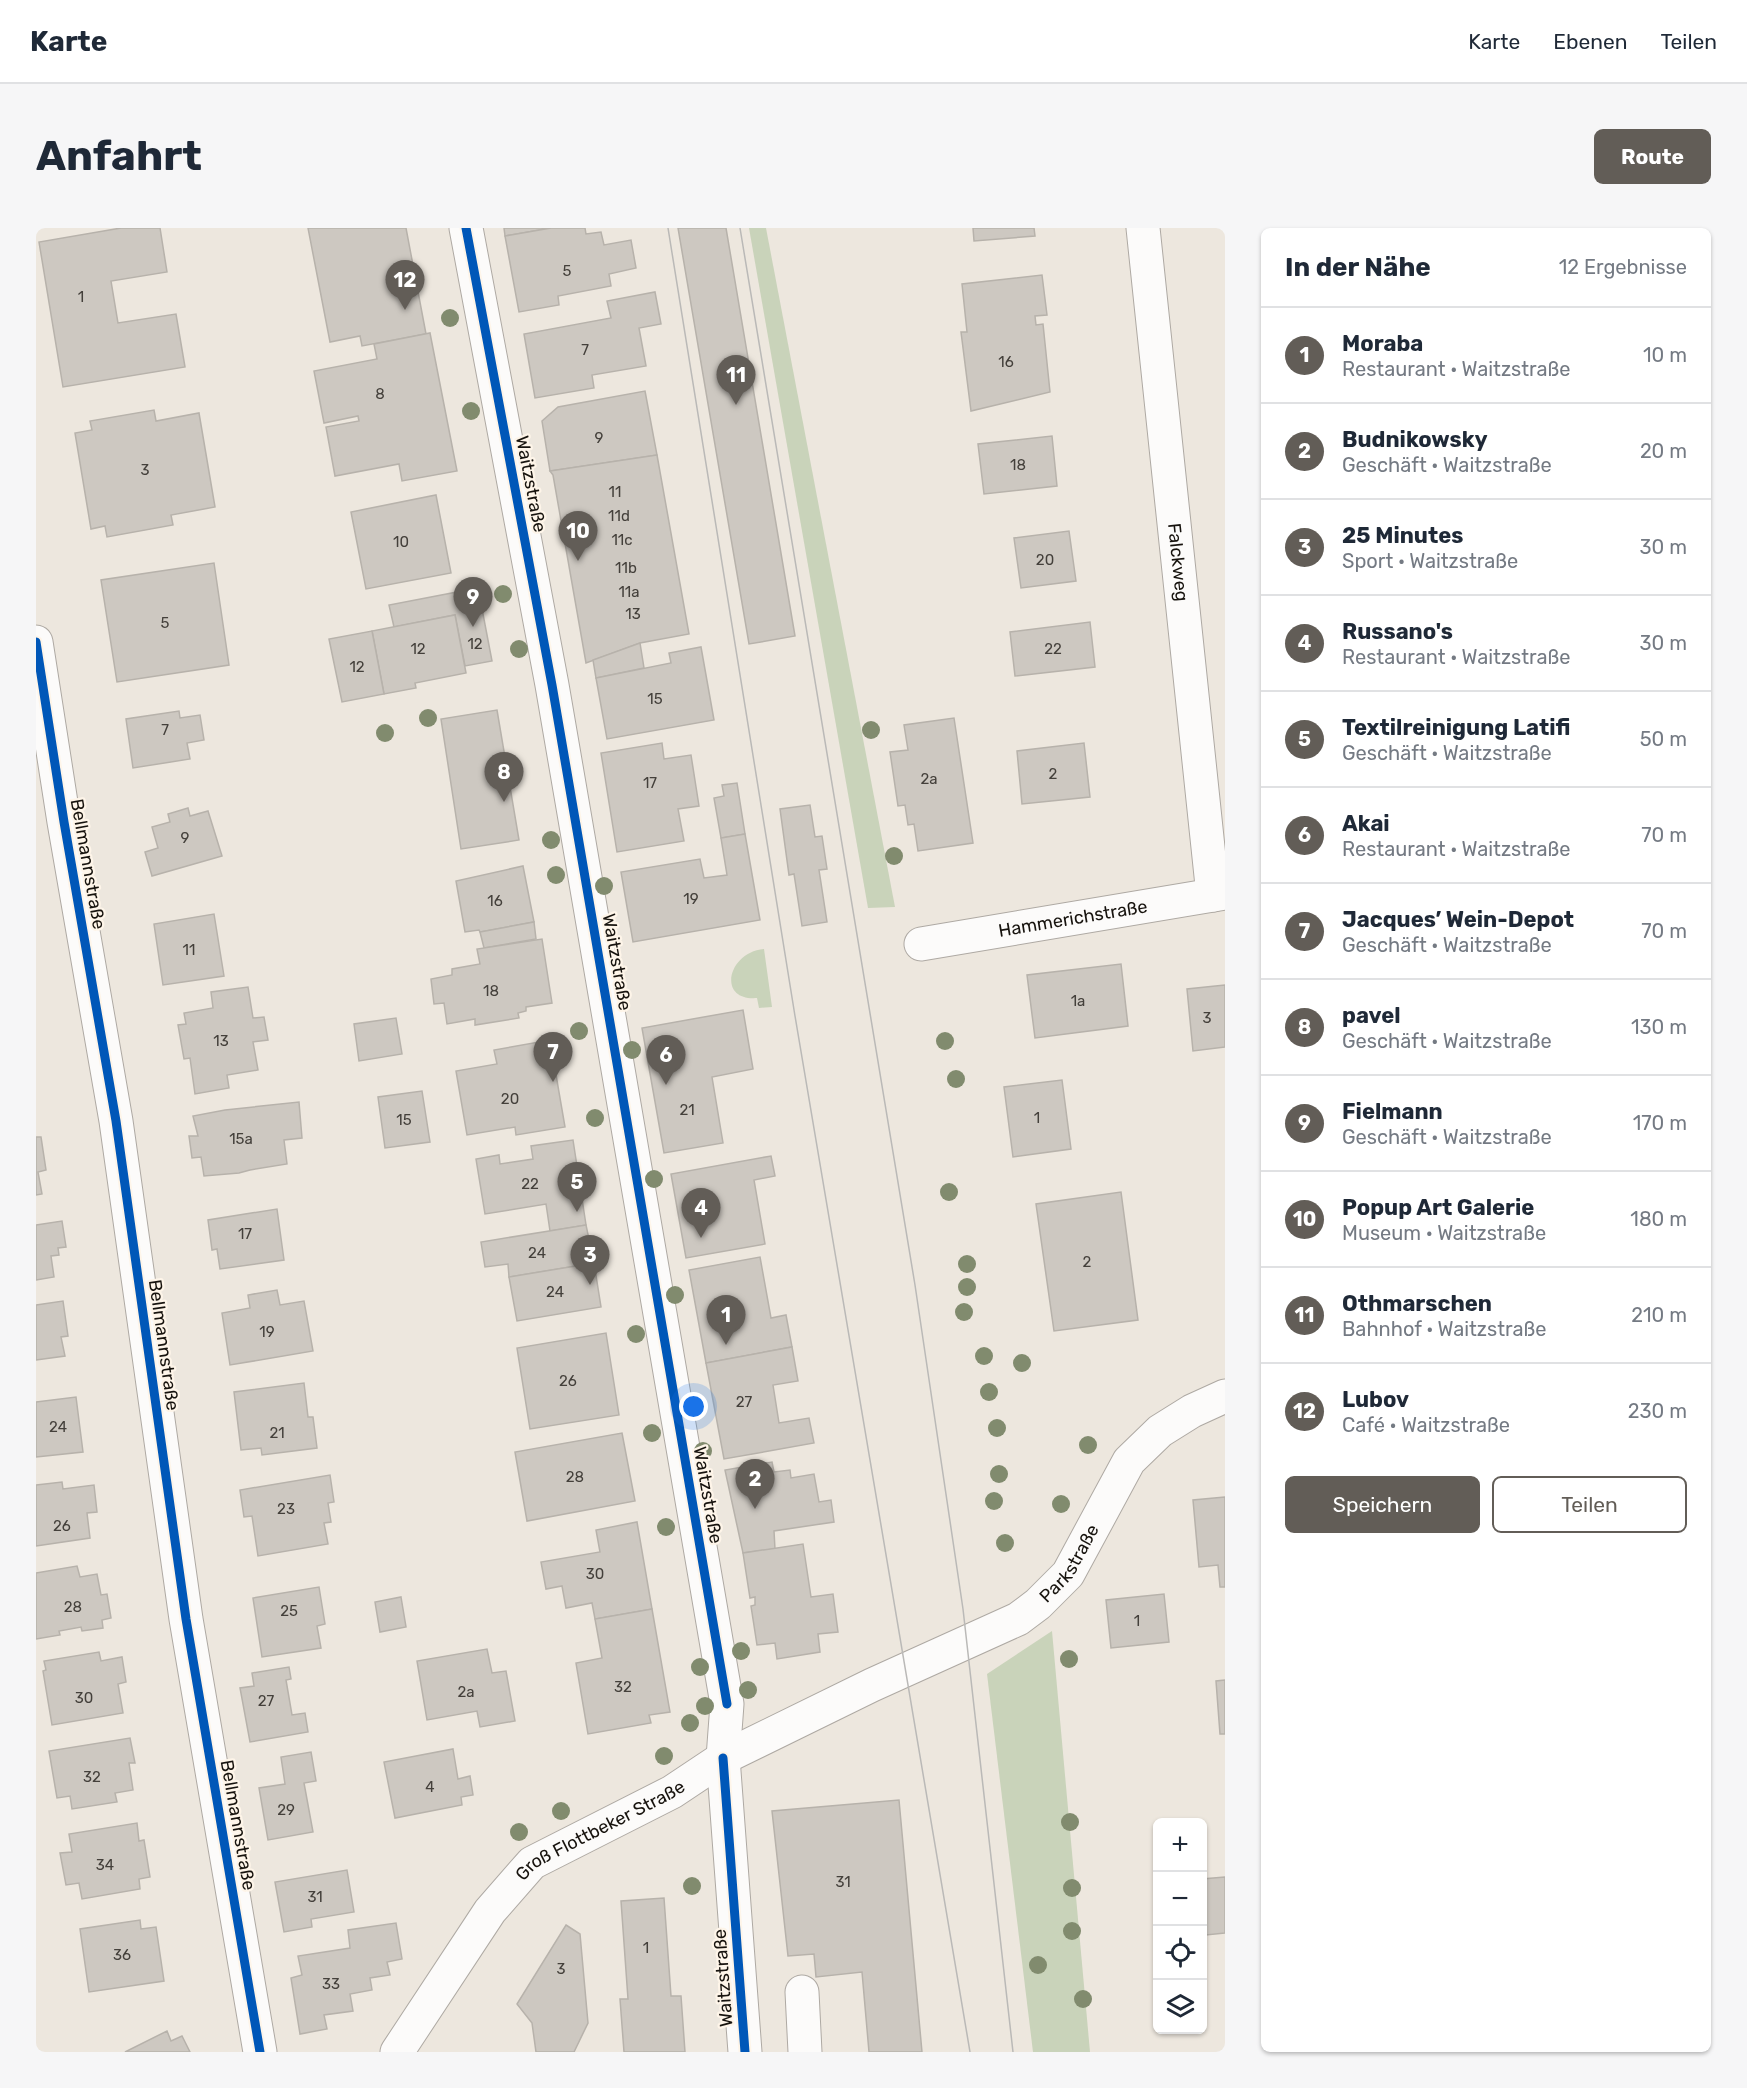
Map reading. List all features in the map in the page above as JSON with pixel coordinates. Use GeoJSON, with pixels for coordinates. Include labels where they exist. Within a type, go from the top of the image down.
{"type":"FeatureCollection","features":[{"type":"Feature","properties":{"kind":"street","name":"Waitzstraße"},"geometry":{"type":"LineString","coordinates":[[466,228],[550,676],[727,1704],[723,1758],[744,2052]]}},
{"type":"Feature","properties":{"kind":"street","name":"Falckweg"},"geometry":{"type":"LineString","coordinates":[[1143,228],[1219,894]]}},
{"type":"Feature","properties":{"kind":"street","name":"Bellmannstraße"},"geometry":{"type":"LineString","coordinates":[[36,642],[64,822],[116,1121],[186,1619],[260,2052]]}},
{"type":"Feature","properties":{"kind":"street","name":"Hammerichstraße"},"geometry":{"type":"LineString","coordinates":[[921,944],[1219,894]]}},
{"type":"Feature","properties":{"kind":"street","name":"Parkstraße"},"geometry":{"type":"LineString","coordinates":[[872,1685],[988,1634],[1018,1619],[1038,1604],[1068,1574],[1129,1461],[1160,1431],[1192,1411],[1225,1396]]}},
{"type":"Feature","properties":{"kind":"street","name":"Groß Flottbeker Straße"},"geometry":{"type":"LineString","coordinates":[[397,2052],[490,1911],[532,1863],[672,1792],[723,1758],[872,1685]]}},
{"type":"Feature","properties":{"kind":"street"},"geometry":{"type":"LineString","coordinates":[[802,1992],[805,2052]]}},
{"type":"Feature","properties":{"kind":"green space"},"geometry":{"type":"Polygon","coordinates":[[[749,228],[766,228],[895,907],[868,908],[749,228]]]}},
{"type":"Feature","properties":{"kind":"green space"},"geometry":{"type":"Polygon","coordinates":[[[764,949],[772,1007],[759,1008],[757,998],[744,997],[736,992],[732,985],[732,976],[742,958],[764,949]]]}},
{"type":"Feature","properties":{"kind":"green space"},"geometry":{"type":"Polygon","coordinates":[[[1052,1631],[1090,2052],[1033,2052],[987,1674],[1052,1631]]]}},
{"type":"Feature","properties":{"kind":"building"},"geometry":{"type":"Polygon","coordinates":[[[121,228],[160,228],[167,272],[111,281],[118,323],[176,314],[185,367],[63,387],[39,242],[121,228]]]}},
{"type":"Feature","properties":{"kind":"building"},"geometry":{"type":"Polygon","coordinates":[[[308,228],[406,228],[426,334],[362,346],[360,336],[330,342],[308,228]]]}},
{"type":"Feature","properties":{"kind":"building"},"geometry":{"type":"Polygon","coordinates":[[[504,228],[551,228],[505,236],[504,228]]]}},
{"type":"Feature","properties":{"kind":"building"},"geometry":{"type":"Polygon","coordinates":[[[551,228],[585,228],[586,234],[601,232],[604,245],[631,240],[636,268],[609,274],[611,286],[558,296],[559,305],[519,312],[505,236],[551,228]]]}},
{"type":"Feature","properties":{"kind":"building"},"geometry":{"type":"Polygon","coordinates":[[[678,228],[726,228],[795,636],[749,644],[678,228]]]}},
{"type":"Feature","properties":{"kind":"building"},"geometry":{"type":"Polygon","coordinates":[[[973,228],[1034,228],[1035,236],[974,241],[973,228]]]}},
{"type":"Feature","properties":{"kind":"building"},"geometry":{"type":"Polygon","coordinates":[[[1042,275],[1047,315],[1035,316],[1036,325],[1043,324],[1050,392],[971,411],[961,332],[967,332],[962,284],[1042,275]]]}},
{"type":"Feature","properties":{"kind":"building"},"geometry":{"type":"Polygon","coordinates":[[[655,292],[661,324],[639,328],[646,366],[592,375],[594,388],[535,398],[524,334],[611,318],[607,301],[655,292]]]}},
{"type":"Feature","properties":{"kind":"building"},"geometry":{"type":"Polygon","coordinates":[[[430,333],[457,471],[402,481],[399,464],[335,476],[326,427],[359,421],[358,416],[324,423],[314,371],[377,359],[374,344],[430,333]]]}},
{"type":"Feature","properties":{"kind":"building"},"geometry":{"type":"Polygon","coordinates":[[[645,391],[657,455],[550,471],[542,421],[558,407],[645,391]]]}},
{"type":"Feature","properties":{"kind":"building"},"geometry":{"type":"Polygon","coordinates":[[[154,410],[156,421],[199,413],[215,507],[171,515],[173,525],[107,537],[105,526],[91,529],[75,433],[92,430],[90,421],[154,410]]]}},
{"type":"Feature","properties":{"kind":"building"},"geometry":{"type":"Polygon","coordinates":[[[1052,436],[1057,486],[984,494],[978,444],[1052,436]]]}},
{"type":"Feature","properties":{"kind":"building"},"geometry":{"type":"Polygon","coordinates":[[[657,455],[689,634],[640,643],[586,663],[553,475],[550,471],[657,455]]]}},
{"type":"Feature","properties":{"kind":"building"},"geometry":{"type":"Polygon","coordinates":[[[436,495],[451,573],[366,589],[351,512],[436,495]]]}},
{"type":"Feature","properties":{"kind":"building"},"geometry":{"type":"Polygon","coordinates":[[[1069,531],[1076,581],[1021,588],[1014,538],[1069,531]]]}},
{"type":"Feature","properties":{"kind":"building"},"geometry":{"type":"Polygon","coordinates":[[[214,563],[229,665],[117,682],[101,580],[214,563]]]}},
{"type":"Feature","properties":{"kind":"building"},"geometry":{"type":"Polygon","coordinates":[[[478,588],[492,661],[465,666],[455,615],[394,627],[389,605],[478,588]]]}},
{"type":"Feature","properties":{"kind":"building"},"geometry":{"type":"Polygon","coordinates":[[[455,615],[466,673],[415,683],[416,688],[384,694],[372,631],[455,615]]]}},
{"type":"Feature","properties":{"kind":"building"},"geometry":{"type":"Polygon","coordinates":[[[1090,622],[1095,667],[1015,676],[1010,632],[1090,622]]]}},
{"type":"Feature","properties":{"kind":"building"},"geometry":{"type":"Polygon","coordinates":[[[372,631],[384,694],[342,702],[329,639],[372,631]]]}},
{"type":"Feature","properties":{"kind":"building"},"geometry":{"type":"Polygon","coordinates":[[[640,643],[644,668],[596,678],[593,660],[640,643]]]}},
{"type":"Feature","properties":{"kind":"building"},"geometry":{"type":"Polygon","coordinates":[[[701,647],[714,720],[607,739],[596,678],[671,663],[669,653],[701,647]]]}},
{"type":"Feature","properties":{"kind":"building"},"geometry":{"type":"Polygon","coordinates":[[[497,710],[519,840],[461,849],[441,719],[497,710]]]}},
{"type":"Feature","properties":{"kind":"building"},"geometry":{"type":"Polygon","coordinates":[[[179,711],[180,718],[200,715],[204,740],[187,743],[190,759],[133,768],[126,719],[179,711]]]}},
{"type":"Feature","properties":{"kind":"building"},"geometry":{"type":"Polygon","coordinates":[[[954,718],[973,843],[918,851],[914,824],[908,825],[905,805],[898,806],[890,752],[908,750],[904,725],[954,718]]]}},
{"type":"Feature","properties":{"kind":"building"},"geometry":{"type":"Polygon","coordinates":[[[662,743],[664,759],[691,755],[699,806],[678,809],[684,841],[617,852],[601,753],[662,743]]]}},
{"type":"Feature","properties":{"kind":"building"},"geometry":{"type":"Polygon","coordinates":[[[1084,743],[1090,797],[1022,804],[1017,751],[1084,743]]]}},
{"type":"Feature","properties":{"kind":"building"},"geometry":{"type":"Polygon","coordinates":[[[737,783],[745,834],[721,838],[714,798],[724,796],[722,785],[737,783]]]}},
{"type":"Feature","properties":{"kind":"building"},"geometry":{"type":"Polygon","coordinates":[[[810,805],[815,837],[822,836],[827,869],[819,870],[827,922],[802,926],[794,874],[789,875],[780,809],[810,805]]]}},
{"type":"Feature","properties":{"kind":"building"},"geometry":{"type":"Polygon","coordinates":[[[188,808],[190,816],[208,811],[222,856],[152,876],[145,852],[158,848],[152,827],[170,822],[168,814],[188,808]]]}},
{"type":"Feature","properties":{"kind":"building"},"geometry":{"type":"Polygon","coordinates":[[[745,834],[760,920],[633,942],[621,872],[700,859],[704,878],[727,875],[721,838],[745,834]]]}},
{"type":"Feature","properties":{"kind":"building"},"geometry":{"type":"Polygon","coordinates":[[[523,866],[534,922],[480,932],[479,930],[465,932],[456,881],[523,866]]]}},
{"type":"Feature","properties":{"kind":"building"},"geometry":{"type":"Polygon","coordinates":[[[214,914],[224,976],[163,985],[154,924],[214,914]]]}},
{"type":"Feature","properties":{"kind":"building"},"geometry":{"type":"Polygon","coordinates":[[[534,922],[536,939],[484,948],[480,932],[534,922]]]}},
{"type":"Feature","properties":{"kind":"building"},"geometry":{"type":"Polygon","coordinates":[[[542,939],[552,1003],[526,1007],[526,1011],[518,1013],[519,1018],[475,1025],[475,1019],[447,1024],[444,1003],[434,1004],[431,979],[452,975],[452,969],[480,964],[477,949],[542,939]]]}},
{"type":"Feature","properties":{"kind":"building"},"geometry":{"type":"Polygon","coordinates":[[[1121,964],[1128,1026],[1035,1038],[1027,975],[1121,964]]]}},
{"type":"Feature","properties":{"kind":"building"},"geometry":{"type":"Polygon","coordinates":[[[1225,985],[1225,1047],[1193,1051],[1187,989],[1225,985]]]}},
{"type":"Feature","properties":{"kind":"building"},"geometry":{"type":"Polygon","coordinates":[[[248,987],[253,1018],[264,1017],[268,1040],[253,1042],[258,1070],[227,1075],[229,1088],[195,1094],[190,1058],[184,1059],[178,1025],[186,1024],[184,1013],[213,1008],[211,992],[248,987]]]}},
{"type":"Feature","properties":{"kind":"building"},"geometry":{"type":"Polygon","coordinates":[[[743,1010],[753,1069],[712,1077],[723,1143],[664,1153],[642,1028],[743,1010]]]}},
{"type":"Feature","properties":{"kind":"building"},"geometry":{"type":"Polygon","coordinates":[[[396,1018],[402,1054],[359,1061],[354,1024],[396,1018]]]}},
{"type":"Feature","properties":{"kind":"building"},"geometry":{"type":"Polygon","coordinates":[[[550,1040],[565,1127],[516,1135],[515,1127],[467,1135],[456,1071],[497,1064],[494,1050],[550,1040]]]}},
{"type":"Feature","properties":{"kind":"building"},"geometry":{"type":"Polygon","coordinates":[[[1062,1080],[1071,1149],[1013,1157],[1004,1087],[1062,1080]]]}},
{"type":"Feature","properties":{"kind":"building"},"geometry":{"type":"Polygon","coordinates":[[[422,1091],[430,1142],[385,1148],[378,1097],[422,1091]]]}},
{"type":"Feature","properties":{"kind":"building"},"geometry":{"type":"Polygon","coordinates":[[[299,1102],[302,1138],[284,1140],[287,1164],[239,1173],[204,1176],[201,1157],[192,1158],[189,1136],[198,1136],[193,1116],[299,1102]]]}},
{"type":"Feature","properties":{"kind":"building"},"geometry":{"type":"Polygon","coordinates":[[[36,1137],[41,1137],[46,1170],[38,1172],[42,1194],[36,1195],[36,1137]]]}},
{"type":"Feature","properties":{"kind":"building"},"geometry":{"type":"Polygon","coordinates":[[[573,1140],[586,1225],[550,1231],[546,1204],[485,1214],[476,1159],[499,1155],[500,1164],[533,1159],[531,1146],[573,1140]]]}},
{"type":"Feature","properties":{"kind":"building"},"geometry":{"type":"Polygon","coordinates":[[[771,1156],[775,1176],[754,1180],[765,1244],[686,1258],[671,1174],[771,1156]]]}},
{"type":"Feature","properties":{"kind":"building"},"geometry":{"type":"Polygon","coordinates":[[[1121,1192],[1138,1320],[1054,1331],[1036,1204],[1121,1192]]]}},
{"type":"Feature","properties":{"kind":"building"},"geometry":{"type":"Polygon","coordinates":[[[277,1209],[284,1260],[220,1269],[217,1249],[212,1250],[208,1220],[277,1209]]]}},
{"type":"Feature","properties":{"kind":"building"},"geometry":{"type":"Polygon","coordinates":[[[62,1221],[66,1247],[58,1248],[59,1255],[51,1256],[54,1277],[36,1280],[36,1225],[62,1221]]]}},
{"type":"Feature","properties":{"kind":"building"},"geometry":{"type":"Polygon","coordinates":[[[586,1225],[594,1263],[509,1277],[508,1264],[485,1267],[481,1242],[586,1225]]]}},
{"type":"Feature","properties":{"kind":"building"},"geometry":{"type":"Polygon","coordinates":[[[760,1257],[771,1318],[786,1315],[792,1347],[706,1363],[689,1270],[760,1257]]]}},
{"type":"Feature","properties":{"kind":"building"},"geometry":{"type":"Polygon","coordinates":[[[594,1263],[601,1307],[517,1321],[509,1277],[594,1263]]]}},
{"type":"Feature","properties":{"kind":"building"},"geometry":{"type":"Polygon","coordinates":[[[277,1290],[280,1305],[304,1301],[313,1351],[230,1365],[222,1313],[250,1308],[248,1295],[277,1290]]]}},
{"type":"Feature","properties":{"kind":"building"},"geometry":{"type":"Polygon","coordinates":[[[63,1301],[68,1336],[61,1337],[65,1356],[36,1360],[36,1305],[63,1301]]]}},
{"type":"Feature","properties":{"kind":"building"},"geometry":{"type":"Polygon","coordinates":[[[606,1333],[619,1415],[530,1429],[517,1348],[606,1333]]]}},
{"type":"Feature","properties":{"kind":"building"},"geometry":{"type":"Polygon","coordinates":[[[792,1347],[798,1381],[773,1385],[779,1423],[809,1418],[814,1443],[724,1459],[706,1363],[792,1347]]]}},
{"type":"Feature","properties":{"kind":"building"},"geometry":{"type":"Polygon","coordinates":[[[304,1383],[308,1417],[313,1417],[317,1448],[262,1455],[261,1448],[241,1450],[234,1392],[304,1383]]]}},
{"type":"Feature","properties":{"kind":"building"},"geometry":{"type":"Polygon","coordinates":[[[76,1397],[83,1452],[36,1457],[36,1402],[76,1397]]]}},
{"type":"Feature","properties":{"kind":"building"},"geometry":{"type":"Polygon","coordinates":[[[622,1433],[635,1501],[527,1521],[515,1452],[622,1433]]]}},
{"type":"Feature","properties":{"kind":"building"},"geometry":{"type":"Polygon","coordinates":[[[772,1462],[774,1472],[790,1470],[791,1478],[814,1474],[819,1502],[831,1500],[834,1522],[774,1531],[775,1549],[743,1553],[725,1470],[772,1462]]]}},
{"type":"Feature","properties":{"kind":"building"},"geometry":{"type":"Polygon","coordinates":[[[330,1475],[334,1502],[328,1503],[331,1522],[324,1523],[328,1544],[258,1556],[252,1516],[244,1517],[240,1490],[330,1475]]]}},
{"type":"Feature","properties":{"kind":"building"},"geometry":{"type":"Polygon","coordinates":[[[62,1482],[63,1489],[94,1485],[97,1512],[87,1513],[90,1538],[36,1546],[36,1485],[62,1482]]]}},
{"type":"Feature","properties":{"kind":"building"},"geometry":{"type":"Polygon","coordinates":[[[1225,1497],[1225,1587],[1220,1587],[1218,1565],[1199,1567],[1193,1500],[1225,1497]]]}},
{"type":"Feature","properties":{"kind":"building"},"geometry":{"type":"Polygon","coordinates":[[[637,1522],[652,1609],[595,1619],[592,1603],[566,1608],[562,1586],[546,1589],[541,1562],[600,1552],[596,1530],[637,1522]]]}},
{"type":"Feature","properties":{"kind":"building"},"geometry":{"type":"Polygon","coordinates":[[[803,1544],[811,1597],[833,1594],[838,1632],[818,1634],[820,1652],[777,1659],[775,1643],[757,1645],[751,1606],[755,1605],[755,1597],[750,1598],[743,1553],[803,1544]]]}},
{"type":"Feature","properties":{"kind":"building"},"geometry":{"type":"Polygon","coordinates":[[[77,1566],[80,1577],[97,1574],[101,1595],[107,1594],[111,1618],[102,1620],[103,1628],[82,1631],[81,1627],[59,1631],[60,1635],[36,1639],[36,1573],[77,1566]]]}},
{"type":"Feature","properties":{"kind":"building"},"geometry":{"type":"Polygon","coordinates":[[[319,1587],[325,1624],[317,1626],[321,1648],[262,1657],[253,1598],[319,1587]]]}},
{"type":"Feature","properties":{"kind":"building"},"geometry":{"type":"Polygon","coordinates":[[[1164,1594],[1169,1642],[1111,1648],[1106,1600],[1164,1594]]]}},
{"type":"Feature","properties":{"kind":"building"},"geometry":{"type":"Polygon","coordinates":[[[401,1597],[406,1627],[380,1632],[375,1602],[401,1597]]]}},
{"type":"Feature","properties":{"kind":"building"},"geometry":{"type":"Polygon","coordinates":[[[652,1609],[670,1712],[649,1715],[651,1723],[588,1734],[576,1663],[602,1658],[595,1619],[652,1609]]]}},
{"type":"Feature","properties":{"kind":"building"},"geometry":{"type":"Polygon","coordinates":[[[487,1649],[492,1673],[506,1671],[515,1721],[480,1727],[477,1711],[427,1720],[417,1661],[487,1649]]]}},
{"type":"Feature","properties":{"kind":"building"},"geometry":{"type":"Polygon","coordinates":[[[99,1652],[101,1661],[122,1657],[126,1682],[118,1684],[123,1713],[52,1725],[43,1671],[46,1670],[44,1661],[99,1652]]]}},
{"type":"Feature","properties":{"kind":"building"},"geometry":{"type":"Polygon","coordinates":[[[289,1667],[291,1679],[286,1680],[292,1715],[305,1713],[308,1732],[250,1742],[240,1688],[254,1686],[252,1673],[289,1667]]]}},
{"type":"Feature","properties":{"kind":"building"},"geometry":{"type":"Polygon","coordinates":[[[1225,1680],[1225,1734],[1220,1734],[1216,1681],[1225,1680]]]}},
{"type":"Feature","properties":{"kind":"building"},"geometry":{"type":"Polygon","coordinates":[[[130,1738],[135,1763],[129,1763],[133,1790],[115,1793],[117,1802],[72,1809],[70,1796],[57,1798],[49,1751],[130,1738]]]}},
{"type":"Feature","properties":{"kind":"building"},"geometry":{"type":"Polygon","coordinates":[[[453,1749],[458,1779],[470,1776],[473,1795],[461,1797],[462,1805],[395,1818],[384,1762],[453,1749]]]}},
{"type":"Feature","properties":{"kind":"building"},"geometry":{"type":"Polygon","coordinates":[[[311,1752],[316,1781],[304,1783],[313,1832],[268,1840],[259,1788],[285,1784],[281,1757],[311,1752]]]}},
{"type":"Feature","properties":{"kind":"building"},"geometry":{"type":"Polygon","coordinates":[[[899,1800],[922,2052],[869,2052],[862,1972],[816,1977],[814,1954],[788,1956],[772,1811],[899,1800]]]}},
{"type":"Feature","properties":{"kind":"building"},"geometry":{"type":"Polygon","coordinates":[[[137,1823],[139,1841],[144,1840],[150,1877],[139,1879],[140,1889],[82,1899],[79,1883],[66,1885],[60,1853],[72,1852],[69,1834],[137,1823]]]}},
{"type":"Feature","properties":{"kind":"building"},"geometry":{"type":"Polygon","coordinates":[[[347,1870],[354,1912],[311,1919],[312,1927],[284,1932],[275,1882],[347,1870]]]}},
{"type":"Feature","properties":{"kind":"building"},"geometry":{"type":"Polygon","coordinates":[[[1225,1877],[1225,1933],[1207,1935],[1207,1879],[1225,1877]]]}},
{"type":"Feature","properties":{"kind":"building"},"geometry":{"type":"Polygon","coordinates":[[[664,1898],[671,1996],[681,1996],[685,2052],[624,2052],[620,1999],[628,1999],[621,1901],[664,1898]]]}},
{"type":"Feature","properties":{"kind":"building"},"geometry":{"type":"Polygon","coordinates":[[[140,1920],[141,1929],[156,1927],[164,1981],[89,1992],[80,1929],[140,1920]]]}},
{"type":"Feature","properties":{"kind":"building"},"geometry":{"type":"Polygon","coordinates":[[[396,1923],[402,1959],[387,1962],[390,1975],[370,1978],[372,1990],[350,1994],[353,2011],[324,2015],[327,2029],[300,2034],[291,1978],[302,1975],[298,1956],[350,1948],[348,1930],[396,1923]]]}},
{"type":"Feature","properties":{"kind":"building"},"geometry":{"type":"Polygon","coordinates":[[[566,1925],[580,1934],[588,2023],[574,2052],[536,2052],[532,2023],[517,2004],[566,1925]]]}},
{"type":"Feature","properties":{"kind":"building"},"geometry":{"type":"Polygon","coordinates":[[[167,2031],[171,2041],[182,2036],[190,2052],[125,2052],[167,2031]]]}},
{"type":"Feature","properties":{"kind":"tram line"},"geometry":{"type":"LineString","coordinates":[[668,228],[795,1016],[970,2052]]}},
{"type":"Feature","properties":{"kind":"tram line"},"geometry":{"type":"LineString","coordinates":[[740,228],[915,1285],[963,1609],[1013,2052]]}},
{"type":"Feature","properties":{"kind":"cycle path"},"geometry":{"type":"LineString","coordinates":[[466,228],[552,685],[727,1704]]}},
{"type":"Feature","properties":{"kind":"cycle path"},"geometry":{"type":"LineString","coordinates":[[36,642],[64,822],[116,1121],[186,1619],[260,2052]]}},
{"type":"Feature","properties":{"kind":"cycle path"},"geometry":{"type":"LineString","coordinates":[[723,1758],[745,2052]]}},
{"type":"Feature","properties":{"kind":"place","name":"Lubov"},"geometry":{"type":"Point","coordinates":[405,310]}},
{"type":"Feature","properties":{"kind":"place","name":"Othmarschen"},"geometry":{"type":"Point","coordinates":[736,405]}},
{"type":"Feature","properties":{"kind":"place","name":"Popup Art Galerie"},"geometry":{"type":"Point","coordinates":[578,561]}},
{"type":"Feature","properties":{"kind":"place","name":"Fielmann"},"geometry":{"type":"Point","coordinates":[473,627]}},
{"type":"Feature","properties":{"kind":"place","name":"pavel"},"geometry":{"type":"Point","coordinates":[504,802]}},
{"type":"Feature","properties":{"kind":"place","name":"Jacques’ Wein-Depot"},"geometry":{"type":"Point","coordinates":[553,1082]}},
{"type":"Feature","properties":{"kind":"place","name":"Akai"},"geometry":{"type":"Point","coordinates":[666,1085]}},
{"type":"Feature","properties":{"kind":"place","name":"Textilreinigung Latifi"},"geometry":{"type":"Point","coordinates":[577,1212]}},
{"type":"Feature","properties":{"kind":"place","name":"Russano's"},"geometry":{"type":"Point","coordinates":[701,1238]}},
{"type":"Feature","properties":{"kind":"place","name":"25 Minutes"},"geometry":{"type":"Point","coordinates":[590,1285]}},
{"type":"Feature","properties":{"kind":"place","name":"Moraba"},"geometry":{"type":"Point","coordinates":[726,1345]}},
{"type":"Feature","properties":{"kind":"place","name":"Budnikowsky"},"geometry":{"type":"Point","coordinates":[755,1509]}}]}
